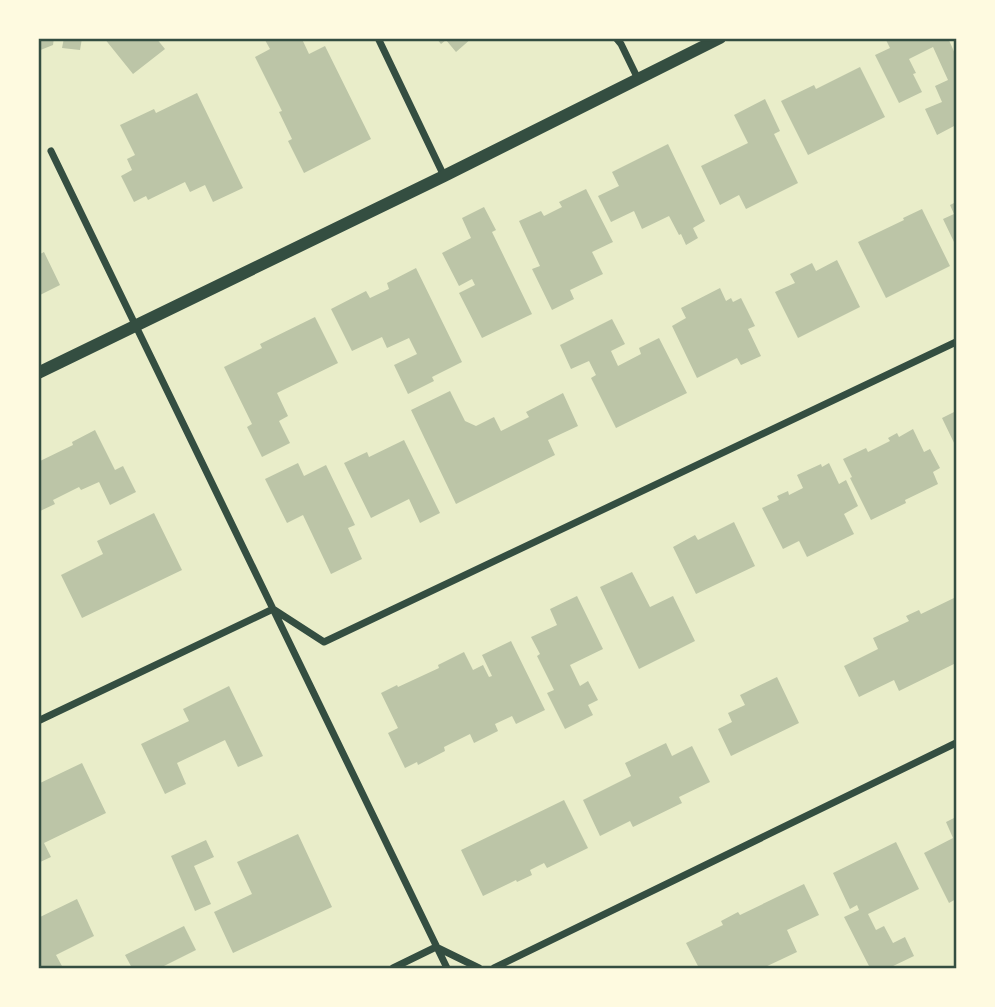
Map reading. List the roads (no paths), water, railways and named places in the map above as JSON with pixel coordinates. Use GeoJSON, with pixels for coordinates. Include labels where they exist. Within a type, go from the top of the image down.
{"type":"FeatureCollection","features":[{"type":"Feature","properties":{"kind":"street"},"geometry":{"type":"LineString","coordinates":[[378,38],[444,176]]}},
{"type":"Feature","properties":{"kind":"street"},"geometry":{"type":"LineString","coordinates":[[616,38],[638,79]]}},
{"type":"Feature","properties":{"kind":"street"},"geometry":{"type":"LineString","coordinates":[[38,373],[444,176],[720,38]]}},
{"type":"Feature","properties":{"kind":"street"},"geometry":{"type":"LineString","coordinates":[[51,151],[447,968]]}},
{"type":"Feature","properties":{"kind":"street"},"geometry":{"type":"LineString","coordinates":[[273,609],[324,642],[957,342]]}},
{"type":"Feature","properties":{"kind":"street"},"geometry":{"type":"LineString","coordinates":[[38,721],[273,609]]}},
{"type":"Feature","properties":{"kind":"street"},"geometry":{"type":"LineString","coordinates":[[494,968],[957,743]]}},
{"type":"Feature","properties":{"kind":"street"},"geometry":{"type":"LineString","coordinates":[[393,968],[436,947]]}},
{"type":"Feature","properties":{"kind":"street"},"geometry":{"type":"LineString","coordinates":[[436,947],[479,968]]}}]}
